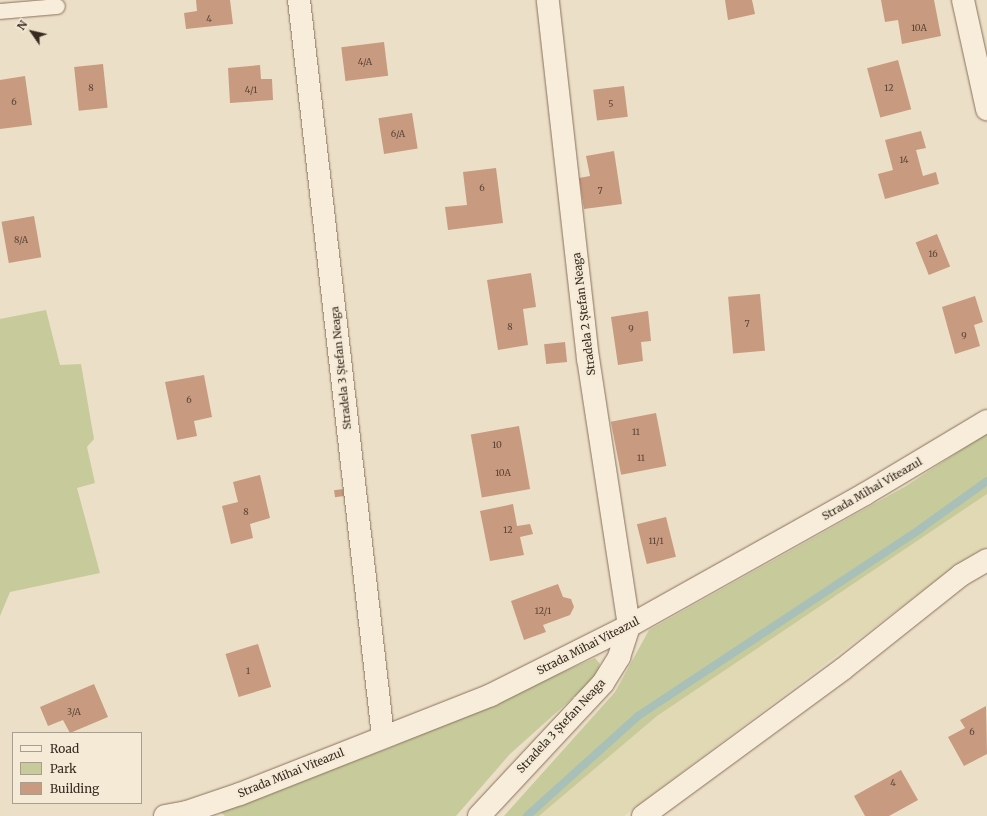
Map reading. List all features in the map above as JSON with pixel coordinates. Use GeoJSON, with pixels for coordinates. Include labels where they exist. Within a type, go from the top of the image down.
{"type":"FeatureCollection","features":[{"type":"Feature","properties":{"kind":"street","name":"Stradela 3 Ștefan Neaga"},"geometry":{"type":"LineString","coordinates":[[299,0],[383,736]]}},
{"type":"Feature","properties":{"kind":"street","name":"Stradela 2 Ștefan Neaga"},"geometry":{"type":"LineString","coordinates":[[548,0],[588,359],[629,626]]}},
{"type":"Feature","properties":{"kind":"street"},"geometry":{"type":"LineString","coordinates":[[963,0],[987,109]]}},
{"type":"Feature","properties":{"kind":"street","name":"Strada Mihai Viteazul"},"geometry":{"type":"LineString","coordinates":[[165,816],[187,812],[240,794],[491,694],[629,626],[865,494],[987,421]]}},
{"type":"Feature","properties":{"kind":"street"},"geometry":{"type":"LineString","coordinates":[[643,816],[843,669],[961,575],[987,560]]}},
{"type":"Feature","properties":{"kind":"street","name":"Stradela 3 Ștefan Neaga"},"geometry":{"type":"LineString","coordinates":[[479,816],[603,683],[619,657],[629,626]]}},
{"type":"Feature","properties":{"kind":"lane"},"geometry":{"type":"LineString","coordinates":[[0,11],[57,6]]}},
{"type":"Feature","properties":{"kind":"shaded area"},"geometry":{"type":"Polygon","coordinates":[[[987,494],[987,547],[954,567],[624,816],[539,816],[657,716],[987,494]]]}},
{"type":"Feature","properties":{"kind":"green space"},"geometry":{"type":"Polygon","coordinates":[[[46,310],[60,365],[81,364],[94,439],[87,447],[95,483],[77,488],[100,573],[10,592],[0,616],[0,319],[46,310]]]}},
{"type":"Feature","properties":{"kind":"green space"},"geometry":{"type":"Polygon","coordinates":[[[987,433],[987,494],[657,716],[539,816],[504,816],[615,692],[649,630],[906,486],[987,433]]]}},
{"type":"Feature","properties":{"kind":"green space"},"geometry":{"type":"Polygon","coordinates":[[[595,658],[600,664],[596,677],[510,754],[456,816],[225,816],[219,811],[389,748],[595,658]]]}},
{"type":"Feature","properties":{"kind":"building"},"geometry":{"type":"Polygon","coordinates":[[[196,0],[230,0],[233,24],[186,29],[184,13],[197,11],[196,0]]]}},
{"type":"Feature","properties":{"kind":"building"},"geometry":{"type":"Polygon","coordinates":[[[725,0],[752,0],[755,14],[728,20],[725,0]]]}},
{"type":"Feature","properties":{"kind":"building"},"geometry":{"type":"Polygon","coordinates":[[[881,0],[934,0],[941,36],[902,44],[898,20],[885,22],[881,0]]]}},
{"type":"Feature","properties":{"kind":"building"},"geometry":{"type":"Polygon","coordinates":[[[384,42],[388,76],[345,81],[341,47],[384,42]]]}},
{"type":"Feature","properties":{"kind":"building"},"geometry":{"type":"Polygon","coordinates":[[[898,60],[911,109],[880,118],[867,68],[898,60]]]}},
{"type":"Feature","properties":{"kind":"building"},"geometry":{"type":"Polygon","coordinates":[[[103,64],[108,108],[79,111],[74,67],[103,64]]]}},
{"type":"Feature","properties":{"kind":"building"},"geometry":{"type":"Polygon","coordinates":[[[260,65],[261,79],[272,79],[273,100],[230,103],[228,68],[260,65]]]}},
{"type":"Feature","properties":{"kind":"building"},"geometry":{"type":"Polygon","coordinates":[[[25,76],[32,125],[0,129],[0,80],[25,76]]]}},
{"type":"Feature","properties":{"kind":"building"},"geometry":{"type":"Polygon","coordinates":[[[624,86],[628,117],[597,121],[593,90],[624,86]]]}},
{"type":"Feature","properties":{"kind":"building"},"geometry":{"type":"Polygon","coordinates":[[[412,113],[418,149],[384,154],[378,118],[412,113]]]}},
{"type":"Feature","properties":{"kind":"building"},"geometry":{"type":"Polygon","coordinates":[[[921,131],[926,148],[916,150],[923,176],[936,172],[939,184],[885,199],[878,174],[893,170],[885,140],[921,131]]]}},
{"type":"Feature","properties":{"kind":"building"},"geometry":{"type":"Polygon","coordinates":[[[614,151],[622,204],[584,209],[579,178],[590,176],[586,156],[614,151]]]}},
{"type":"Feature","properties":{"kind":"building"},"geometry":{"type":"Polygon","coordinates":[[[496,168],[503,223],[448,230],[445,207],[467,205],[463,172],[496,168]]]}},
{"type":"Feature","properties":{"kind":"building"},"geometry":{"type":"Polygon","coordinates":[[[34,216],[41,257],[9,263],[2,222],[34,216]]]}},
{"type":"Feature","properties":{"kind":"building"},"geometry":{"type":"Polygon","coordinates":[[[937,234],[950,266],[929,275],[916,243],[937,234]]]}},
{"type":"Feature","properties":{"kind":"building"},"geometry":{"type":"Polygon","coordinates":[[[531,273],[536,307],[523,309],[528,345],[498,350],[487,280],[531,273]]]}},
{"type":"Feature","properties":{"kind":"building"},"geometry":{"type":"Polygon","coordinates":[[[760,294],[765,351],[733,354],[728,297],[760,294]]]}},
{"type":"Feature","properties":{"kind":"building"},"geometry":{"type":"Polygon","coordinates":[[[975,296],[983,322],[974,325],[980,346],[955,354],[942,307],[975,296]]]}},
{"type":"Feature","properties":{"kind":"building"},"geometry":{"type":"Polygon","coordinates":[[[648,311],[651,341],[641,342],[643,361],[618,365],[611,317],[648,311]]]}},
{"type":"Feature","properties":{"kind":"building"},"geometry":{"type":"Polygon","coordinates":[[[565,342],[567,362],[546,364],[544,344],[565,342]]]}},
{"type":"Feature","properties":{"kind":"building"},"geometry":{"type":"Polygon","coordinates":[[[204,375],[212,417],[194,421],[197,436],[177,440],[165,382],[204,375]]]}},
{"type":"Feature","properties":{"kind":"building"},"geometry":{"type":"Polygon","coordinates":[[[656,413],[666,466],[621,475],[611,422],[656,413]]]}},
{"type":"Feature","properties":{"kind":"building"},"geometry":{"type":"Polygon","coordinates":[[[519,426],[530,489],[482,498],[471,435],[519,426]]]}},
{"type":"Feature","properties":{"kind":"building"},"geometry":{"type":"Polygon","coordinates":[[[260,475],[270,518],[250,524],[253,538],[231,544],[222,506],[238,502],[233,482],[260,475]]]}},
{"type":"Feature","properties":{"kind":"building"},"geometry":{"type":"Polygon","coordinates":[[[343,489],[344,496],[335,497],[334,490],[343,489]]]}},
{"type":"Feature","properties":{"kind":"building"},"geometry":{"type":"Polygon","coordinates":[[[513,504],[517,526],[530,524],[533,534],[520,537],[524,555],[490,561],[480,511],[513,504]]]}},
{"type":"Feature","properties":{"kind":"building"},"geometry":{"type":"Polygon","coordinates":[[[666,517],[676,557],[647,564],[637,524],[666,517]]]}},
{"type":"Feature","properties":{"kind":"building"},"geometry":{"type":"Polygon","coordinates":[[[558,584],[563,597],[571,599],[574,607],[570,615],[543,625],[546,632],[524,640],[511,601],[558,584]]]}},
{"type":"Feature","properties":{"kind":"building"},"geometry":{"type":"Polygon","coordinates":[[[258,644],[271,687],[239,697],[225,654],[258,644]]]}},
{"type":"Feature","properties":{"kind":"building"},"geometry":{"type":"Polygon","coordinates":[[[94,684],[108,717],[69,732],[63,720],[48,726],[40,707],[94,684]]]}},
{"type":"Feature","properties":{"kind":"building"},"geometry":{"type":"Polygon","coordinates":[[[986,706],[987,754],[964,766],[948,737],[965,728],[960,720],[986,706]]]}},
{"type":"Feature","properties":{"kind":"building"},"geometry":{"type":"Polygon","coordinates":[[[901,770],[918,800],[889,816],[865,816],[854,796],[901,770]]]}},
{"type":"Feature","properties":{"kind":"waterway"},"geometry":{"type":"LineString","coordinates":[[527,816],[638,716],[920,529],[987,481]]}}]}
